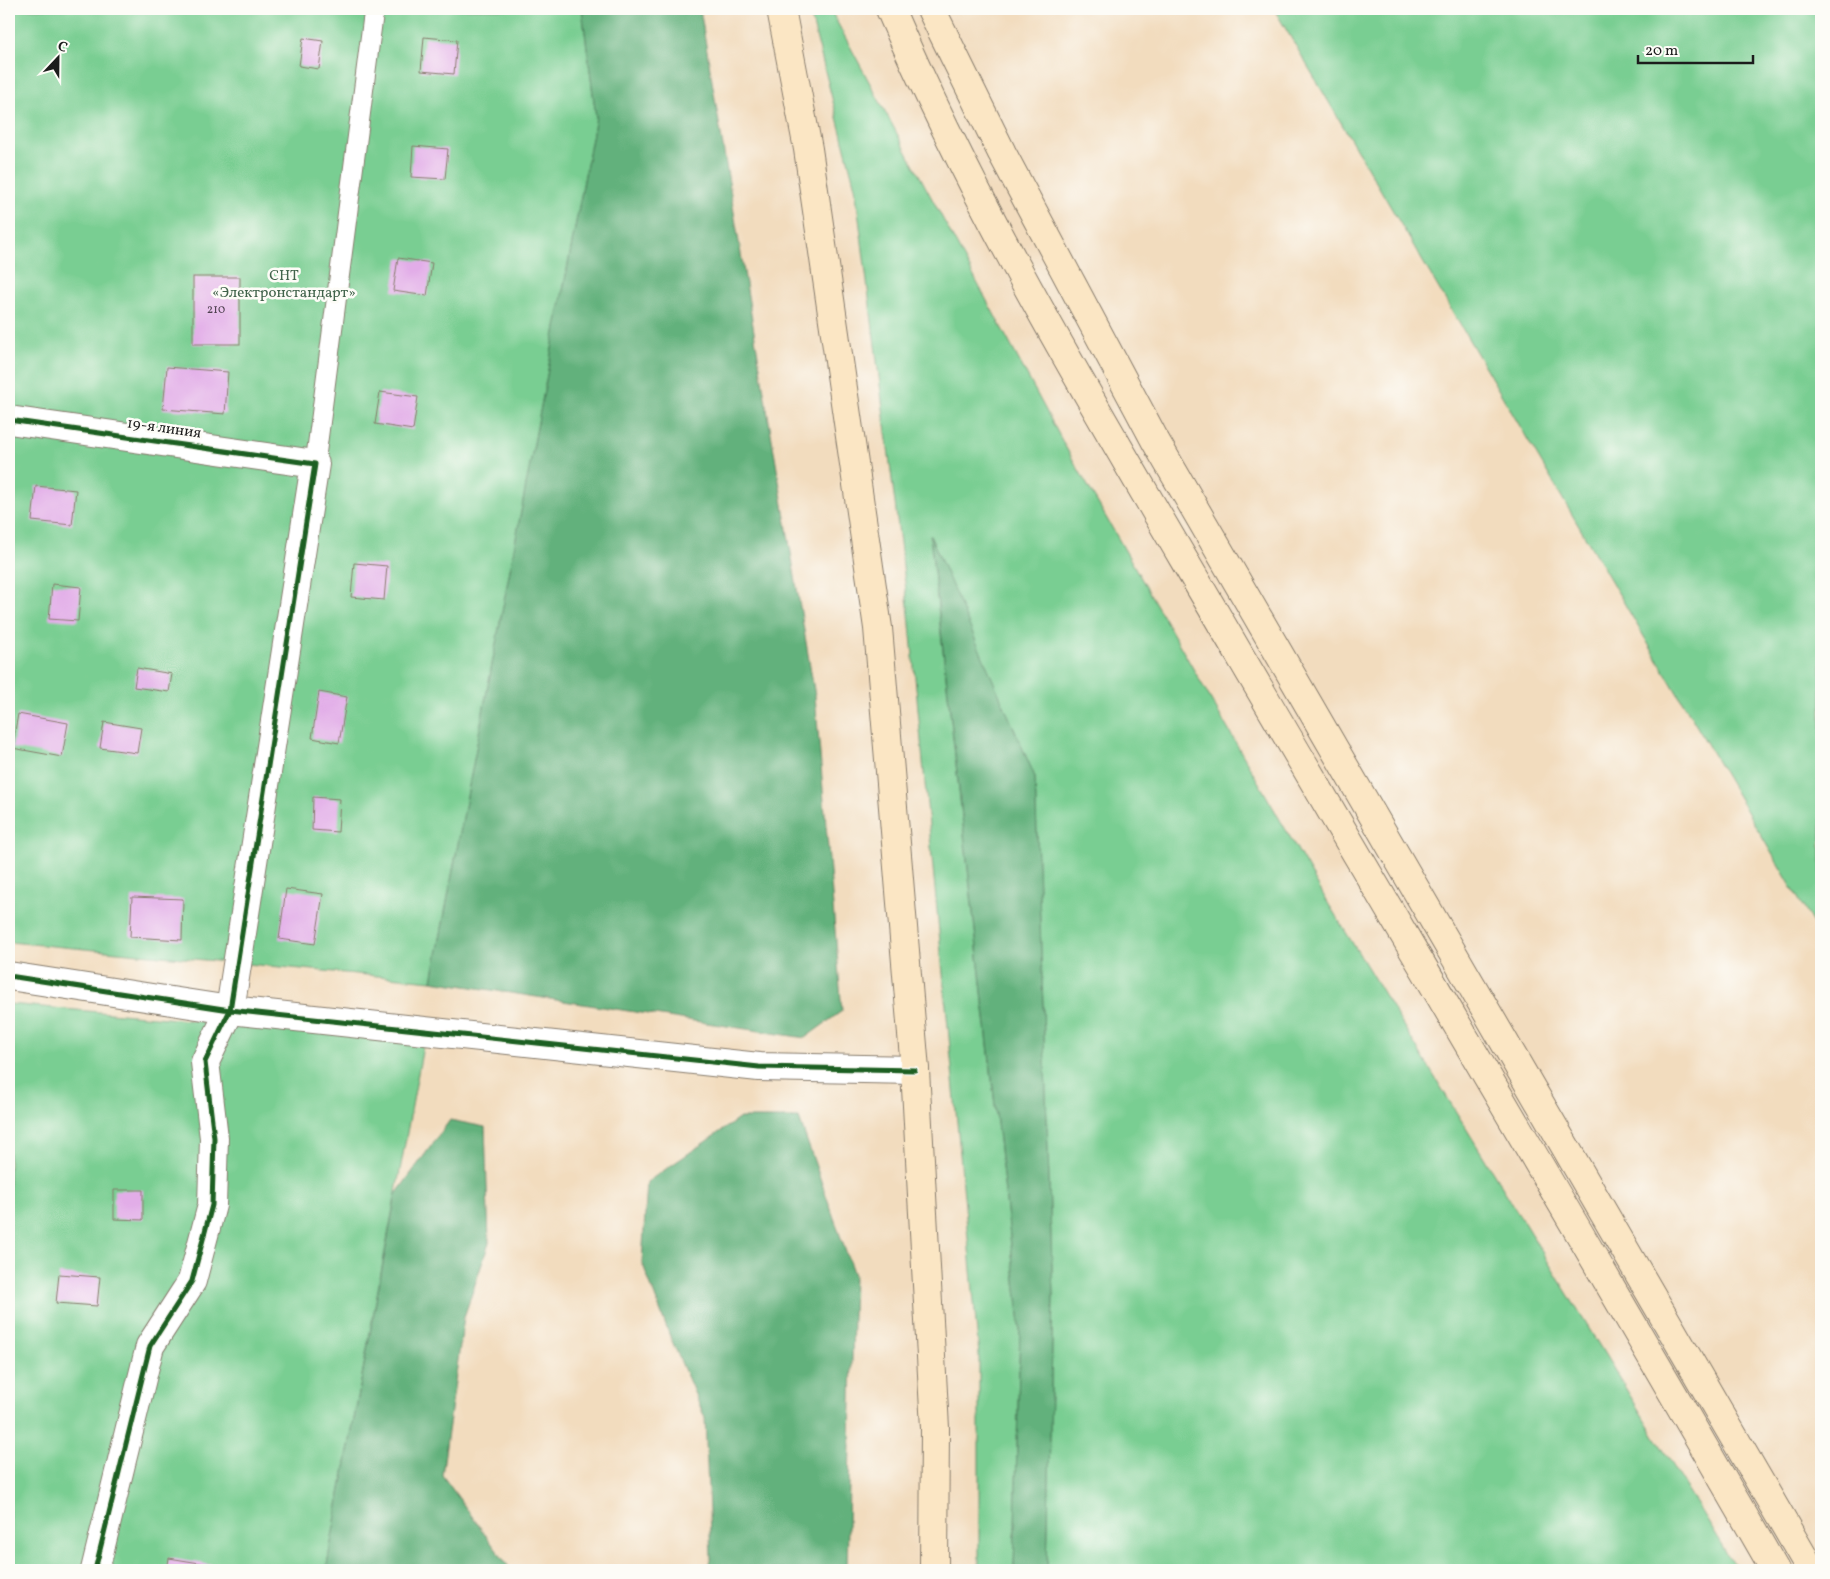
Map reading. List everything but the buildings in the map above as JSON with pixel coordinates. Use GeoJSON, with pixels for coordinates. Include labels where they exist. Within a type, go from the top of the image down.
{"type":"FeatureCollection","features":[{"type":"Feature","properties":{"kind":"main road"},"geometry":{"type":"LineString","coordinates":[[781,9],[808,149],[878,628],[915,1070],[935,1428],[934,1570]]}},
{"type":"Feature","properties":{"kind":"main road"},"geometry":{"type":"LineString","coordinates":[[890,9],[915,66],[1020,275],[1775,1570]]}},
{"type":"Feature","properties":{"kind":"main road"},"geometry":{"type":"LineString","coordinates":[[931,9],[1002,153],[1156,442],[1811,1570]]}},
{"type":"Feature","properties":{"kind":"street","name":"19-я линия"},"geometry":{"type":"LineString","coordinates":[[9,420],[315,464]]}},
{"type":"Feature","properties":{"kind":"street"},"geometry":{"type":"LineString","coordinates":[[95,1570],[150,1346],[192,1281],[212,1205],[214,1138],[205,1062],[230,1010],[315,464]]}},
{"type":"Feature","properties":{"kind":"street"},"geometry":{"type":"LineString","coordinates":[[9,976],[230,1010],[759,1067],[915,1070]]}},
{"type":"Feature","properties":{"kind":"lane"},"geometry":{"type":"LineString","coordinates":[[315,464],[374,9]]}},
{"type":"Feature","properties":{"kind":"green space","name":"СНТ «Электронстандарт»"},"geometry":{"type":"Polygon","coordinates":[[[9,9],[582,9],[596,117],[432,981],[9,942],[9,9]]]}},
{"type":"Feature","properties":{"kind":"green space"},"geometry":{"type":"Polygon","coordinates":[[[582,9],[700,9],[815,696],[842,1011],[805,1038],[432,981],[596,117],[582,9]]]}},
{"type":"Feature","properties":{"kind":"green space"},"geometry":{"type":"Polygon","coordinates":[[[809,9],[830,9],[1065,446],[1328,903],[1737,1570],[1047,1570],[1053,1296],[1035,777],[930,537],[1020,1324],[1014,1570],[979,1570],[979,1355],[909,614],[855,187],[809,9]]]}},
{"type":"Feature","properties":{"kind":"green space"},"geometry":{"type":"Polygon","coordinates":[[[1274,9],[1821,9],[1821,937],[1274,9]]]}},
{"type":"Feature","properties":{"kind":"green space"},"geometry":{"type":"Polygon","coordinates":[[[930,535],[1035,777],[1053,1296],[1047,1570],[1014,1570],[1020,1324],[930,535]]]}},
{"type":"Feature","properties":{"kind":"green space"},"geometry":{"type":"Polygon","coordinates":[[[9,1004],[424,1041],[326,1570],[9,1570],[9,1004]]]}},
{"type":"Feature","properties":{"kind":"green space"},"geometry":{"type":"Polygon","coordinates":[[[740,1118],[799,1118],[854,1275],[847,1570],[706,1570],[711,1558],[705,1418],[669,1334],[642,1262],[647,1182],[740,1118]]]}},
{"type":"Feature","properties":{"kind":"green space"},"geometry":{"type":"Polygon","coordinates":[[[450,1120],[485,1127],[489,1243],[464,1317],[442,1475],[511,1570],[326,1570],[396,1194],[450,1120]]]}},
{"type":"Feature","properties":{"kind":"cycle path"},"geometry":{"type":"LineString","coordinates":[[9,420],[315,464],[230,1010],[205,1062],[214,1138],[212,1205],[192,1281],[150,1346],[95,1570]]}},
{"type":"Feature","properties":{"kind":"cycle path"},"geometry":{"type":"LineString","coordinates":[[9,976],[230,1010],[759,1067],[915,1070]]}}]}
